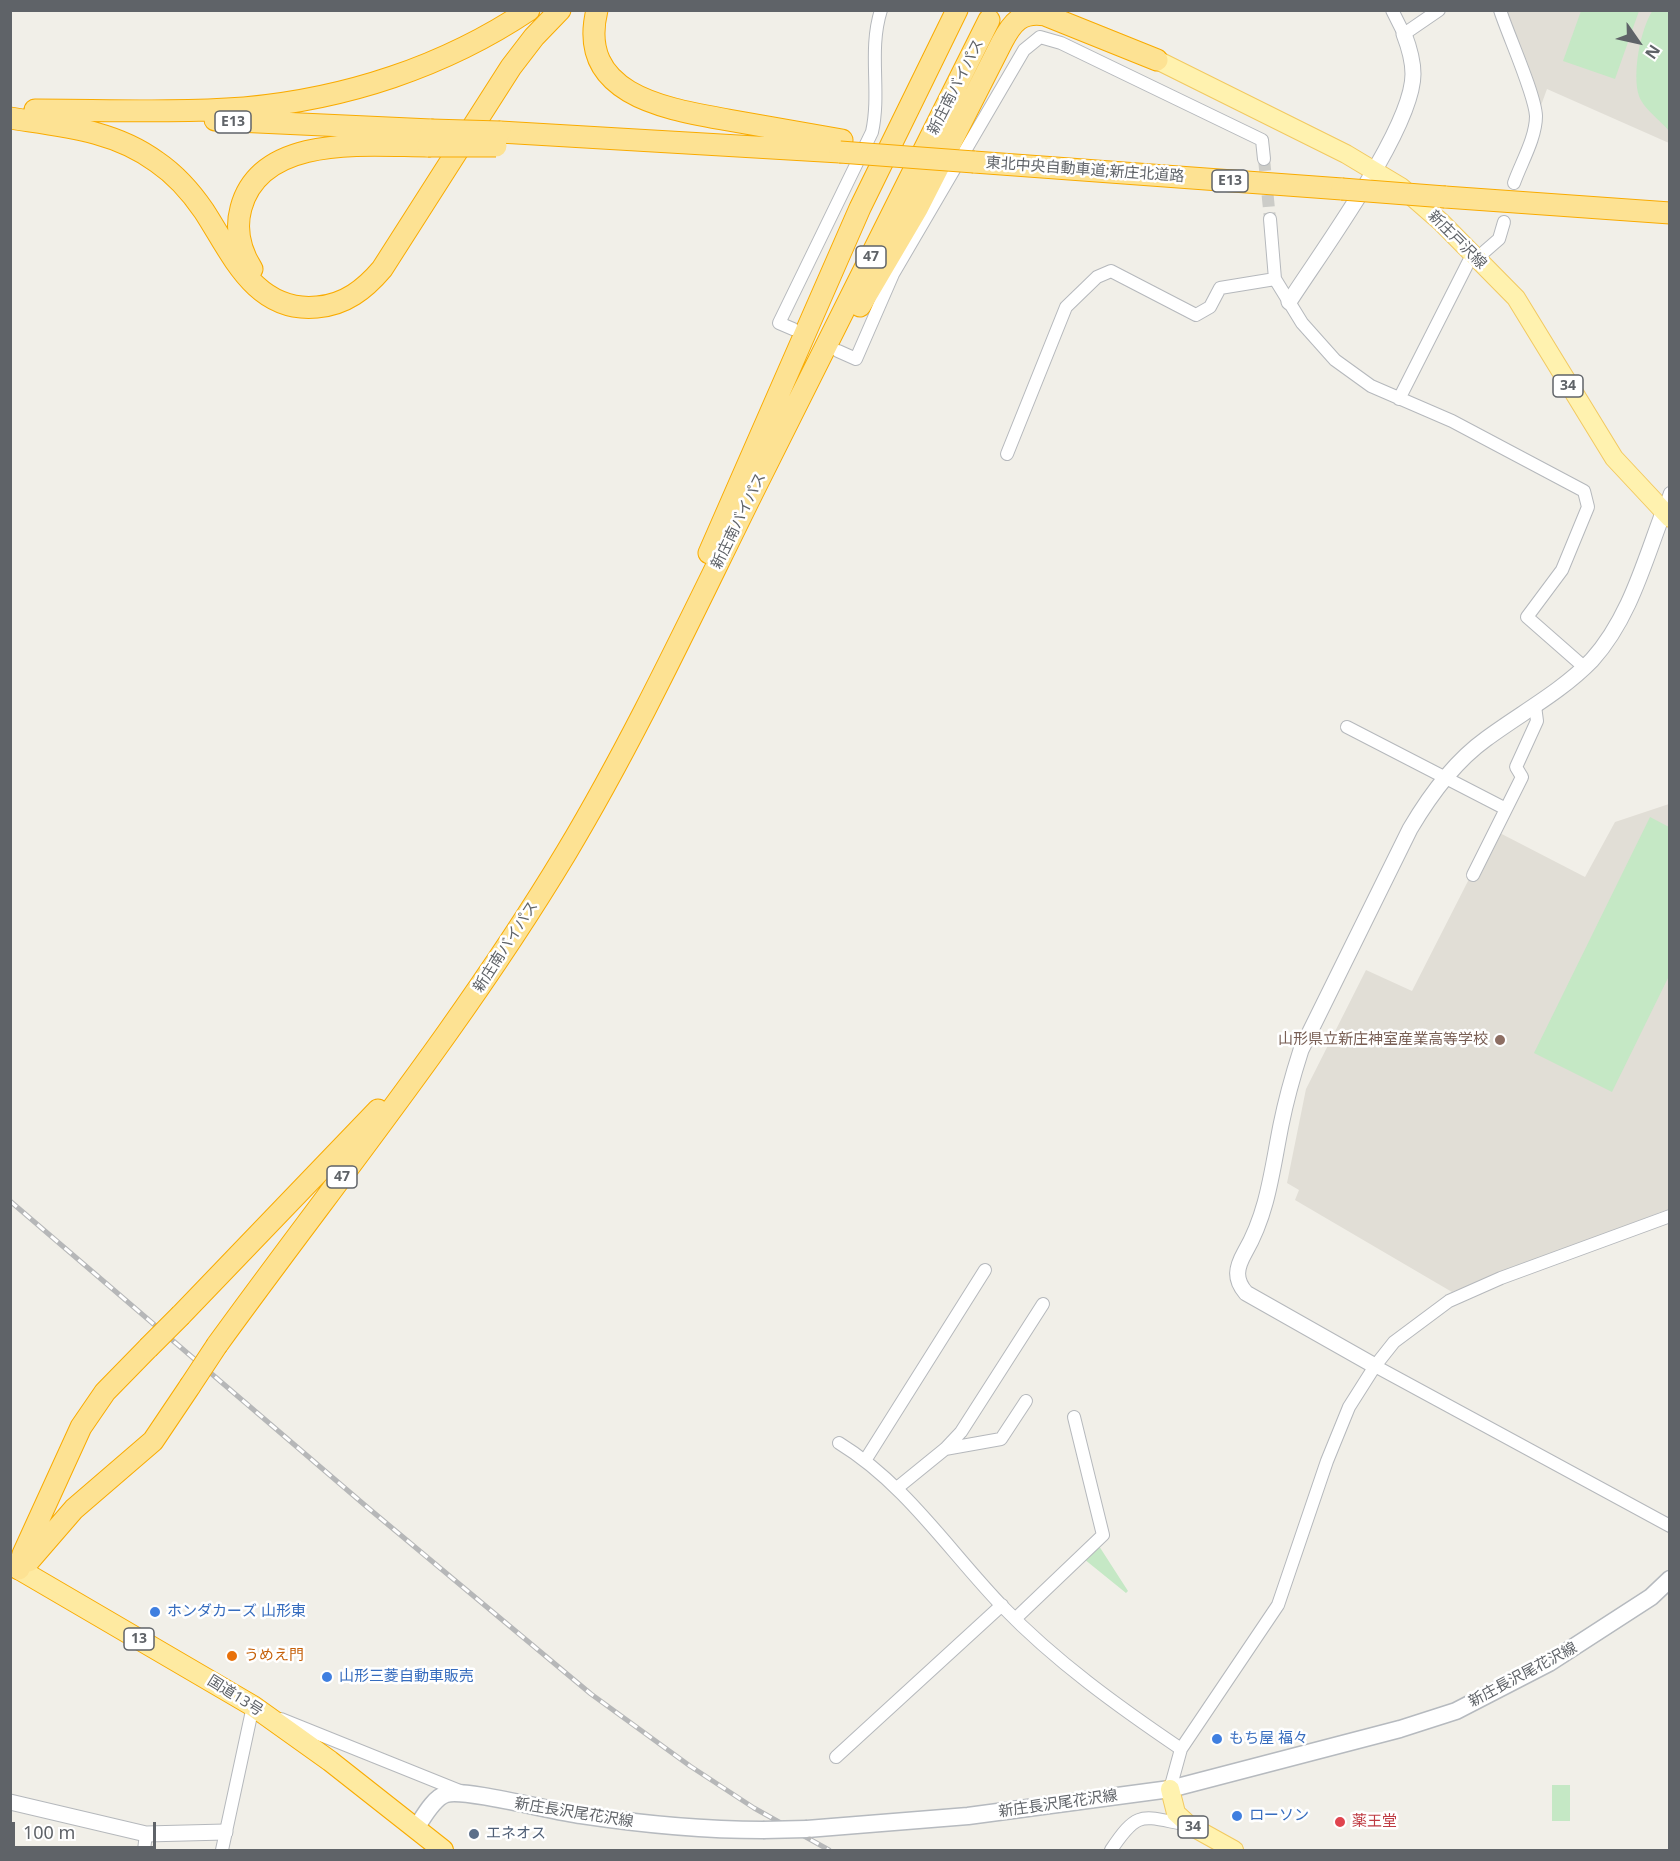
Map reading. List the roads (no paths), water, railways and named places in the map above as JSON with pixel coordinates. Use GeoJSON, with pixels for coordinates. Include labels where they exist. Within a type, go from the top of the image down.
{"type":"FeatureCollection","features":[{"type":"Feature","properties":{"kind":"highway"},"geometry":{"type":"LineString","coordinates":[[35,110],[213,109],[301,100],[359,87],[412,70],[460,50],[528,10]]}},
{"type":"Feature","properties":{"kind":"highway"},"geometry":{"type":"LineString","coordinates":[[430,138],[316,149],[275,164],[246,192],[238,216],[240,246],[253,271],[272,288],[303,299],[334,295],[358,281],[389,245],[495,74],[522,38],[549,10]]}},
{"type":"Feature","properties":{"kind":"highway"},"geometry":{"type":"LineString","coordinates":[[11,113],[96,133],[146,154],[173,175],[194,198],[236,265],[257,288],[295,307],[324,307],[344,300],[361,290],[382,269],[511,67],[534,37],[560,10]]}},
{"type":"Feature","properties":{"kind":"highway"},"geometry":{"type":"LineString","coordinates":[[597,10],[594,33],[603,65],[616,82],[636,97],[682,111],[841,146]]}},
{"type":"Feature","properties":{"kind":"highway"},"geometry":{"type":"LineString","coordinates":[[647,704],[860,208],[954,10]]}},
{"type":"Feature","properties":{"kind":"highway"},"geometry":{"type":"LineString","coordinates":[[1002,42],[1008,26],[1009,10]]}},
{"type":"Feature","properties":{"kind":"highway"},"geometry":{"type":"LineString","coordinates":[[1044,10],[1072,16]]}},
{"type":"Feature","properties":{"kind":"highway"},"geometry":{"type":"LineString","coordinates":[[647,704],[731,554],[823,370],[917,209],[1002,42],[1014,23],[1025,15],[1072,16]]}},
{"type":"Feature","properties":{"kind":"highway","name":"34"},"geometry":{"type":"LineString","coordinates":[[1072,16],[1157,60]]}},
{"type":"Feature","properties":{"kind":"highway","name":"新庄南バイパス"},"geometry":{"type":"LineString","coordinates":[[463,1008],[560,854],[647,704],[989,20]]}},
{"type":"Feature","properties":{"kind":"highway","name":"E13"},"geometry":{"type":"LineString","coordinates":[[11,113],[35,110],[430,138]]}},
{"type":"Feature","properties":{"kind":"highway","name":"東北中央自動車道;新庄北道路"},"geometry":{"type":"LineString","coordinates":[[430,138],[841,146],[1117,172],[1670,213]]}},
{"type":"Feature","properties":{"kind":"highway","name":"47"},"geometry":{"type":"LineString","coordinates":[[13,1573],[81,1427],[105,1392],[382,1106],[463,1008]]}},
{"type":"Feature","properties":{"kind":"highway","name":"47"},"geometry":{"type":"LineString","coordinates":[[13,1573],[74,1509],[153,1441],[217,1344],[463,1008]]}},
{"type":"Feature","properties":{"kind":"highway","name":"国道13号"},"geometry":{"type":"LineString","coordinates":[[13,1573],[256,1708],[416,1828],[443,1851]]}},
{"type":"Feature","properties":{"kind":"main road","name":"新庄戸沢線"},"geometry":{"type":"LineString","coordinates":[[1157,60],[1373,170],[1409,194],[1442,222],[1516,298],[1614,458],[1666,516]]}},
{"type":"Feature","properties":{"kind":"main road","name":"新庄長沢尾花沢線"},"geometry":{"type":"LineString","coordinates":[[416,1828],[432,1806],[445,1794],[465,1793],[579,1815],[638,1823],[763,1830],[1010,1811],[1170,1789],[1400,1729],[1456,1711],[1549,1663],[1650,1597],[1670,1579]]}},
{"type":"Feature","properties":{"kind":"main road","name":"34"},"geometry":{"type":"LineString","coordinates":[[1170,1789],[1176,1812],[1189,1825],[1233,1851]]}},
{"type":"Feature","properties":{"kind":"street"},"geometry":{"type":"LineString","coordinates":[[793,329],[779,323],[872,132],[876,98],[873,43],[881,10]]}},
{"type":"Feature","properties":{"kind":"street"},"geometry":{"type":"LineString","coordinates":[[1289,302],[1373,170],[1403,118],[1410,96],[1413,74],[1404,34],[1392,10]]}},
{"type":"Feature","properties":{"kind":"street"},"geometry":{"type":"LineString","coordinates":[[1404,34],[1439,10]]}},
{"type":"Feature","properties":{"kind":"street"},"geometry":{"type":"LineString","coordinates":[[1500,10],[1536,117],[1532,136],[1514,183]]}},
{"type":"Feature","properties":{"kind":"street"},"geometry":{"type":"LineString","coordinates":[[838,351],[856,359],[893,274],[932,205],[1024,50],[1040,37],[1061,43],[1262,140],[1264,159]]}},
{"type":"Feature","properties":{"kind":"street"},"geometry":{"type":"LineString","coordinates":[[1270,219],[1275,279],[1302,323],[1335,360],[1371,386],[1452,421],[1584,491],[1588,507],[1562,570],[1527,617],[1584,667]]}},
{"type":"Feature","properties":{"kind":"street"},"geometry":{"type":"LineString","coordinates":[[1399,399],[1474,257],[1499,239],[1504,222]]}},
{"type":"Feature","properties":{"kind":"street"},"geometry":{"type":"LineString","coordinates":[[1007,454],[1066,307],[1097,277],[1111,271],[1196,315],[1209,307],[1220,288],[1227,284],[1275,279]]}},
{"type":"Feature","properties":{"kind":"street"},"geometry":{"type":"LineString","coordinates":[[1670,493],[1666,516],[1619,623],[1584,667],[1459,761],[1447,778],[1429,796],[1410,829],[1301,1050],[1290,1085],[1268,1198],[1253,1238],[1240,1261],[1236,1276],[1238,1284],[1246,1293],[1375,1366],[1670,1526]]}},
{"type":"Feature","properties":{"kind":"street"},"geometry":{"type":"LineString","coordinates":[[1473,875],[1522,777],[1516,767],[1537,721],[1534,706]]}},
{"type":"Feature","properties":{"kind":"street"},"geometry":{"type":"LineString","coordinates":[[1347,727],[1506,809]]}},
{"type":"Feature","properties":{"kind":"street"},"geometry":{"type":"LineString","coordinates":[[1170,1789],[1181,1749],[1278,1605],[1327,1461],[1349,1407],[1375,1366],[1394,1342],[1449,1301],[1501,1278],[1670,1216]]}},
{"type":"Feature","properties":{"kind":"street"},"geometry":{"type":"LineString","coordinates":[[866,1459],[985,1270]]}},
{"type":"Feature","properties":{"kind":"street"},"geometry":{"type":"LineString","coordinates":[[897,1488],[945,1449],[961,1432],[1043,1304]]}},
{"type":"Feature","properties":{"kind":"street"},"geometry":{"type":"LineString","coordinates":[[945,1449],[1001,1440],[1026,1401]]}},
{"type":"Feature","properties":{"kind":"street"},"geometry":{"type":"LineString","coordinates":[[1016,1619],[1103,1535],[1074,1417]]}},
{"type":"Feature","properties":{"kind":"street"},"geometry":{"type":"LineString","coordinates":[[839,1443],[866,1459],[897,1488],[1016,1619],[1120,1707],[1181,1749]]}},
{"type":"Feature","properties":{"kind":"street"},"geometry":{"type":"LineString","coordinates":[[836,1757],[1002,1605]]}},
{"type":"Feature","properties":{"kind":"street"},"geometry":{"type":"LineString","coordinates":[[222,1851],[256,1708],[465,1793]]}},
{"type":"Feature","properties":{"kind":"street"},"geometry":{"type":"LineString","coordinates":[[11,1805],[146,1834],[225,1832]]}},
{"type":"Feature","properties":{"kind":"street"},"geometry":{"type":"LineString","coordinates":[[1111,1851],[1136,1819],[1144,1817],[1189,1825]]}},
{"type":"Feature","properties":{"kind":"street"},"geometry":{"type":"LineString","coordinates":[[144,1851],[146,1834]]}},
{"type":"Feature","properties":{"kind":"tunnel"},"geometry":{"type":"LineString","coordinates":[[1264,159],[1270,219]]}},
{"type":"Feature","properties":{"kind":"railway"},"geometry":{"type":"LineString","coordinates":[[10,1201],[367,1507],[591,1694],[690,1766],[754,1808],[829,1850]]}},
{"type":"Feature","properties":{"kind":"place","name":"山形県立新庄神室産業高等学校"},"geometry":{"type":"Point","coordinates":[1500,1040]}},
{"type":"Feature","properties":{"kind":"place","name":"ホンダカーズ 山形東"},"geometry":{"type":"Point","coordinates":[155,1612]}},
{"type":"Feature","properties":{"kind":"place","name":"うめえ門"},"geometry":{"type":"Point","coordinates":[232,1656]}},
{"type":"Feature","properties":{"kind":"place","name":"山形三菱自動車販売"},"geometry":{"type":"Point","coordinates":[327,1677]}},
{"type":"Feature","properties":{"kind":"place","name":"もち屋 福々"},"geometry":{"type":"Point","coordinates":[1217,1739]}},
{"type":"Feature","properties":{"kind":"place","name":"ローソン"},"geometry":{"type":"Point","coordinates":[1237,1816]}},
{"type":"Feature","properties":{"kind":"place","name":"薬王堂"},"geometry":{"type":"Point","coordinates":[1340,1822]}},
{"type":"Feature","properties":{"kind":"place","name":"エネオス"},"geometry":{"type":"Point","coordinates":[474,1834]}}]}
